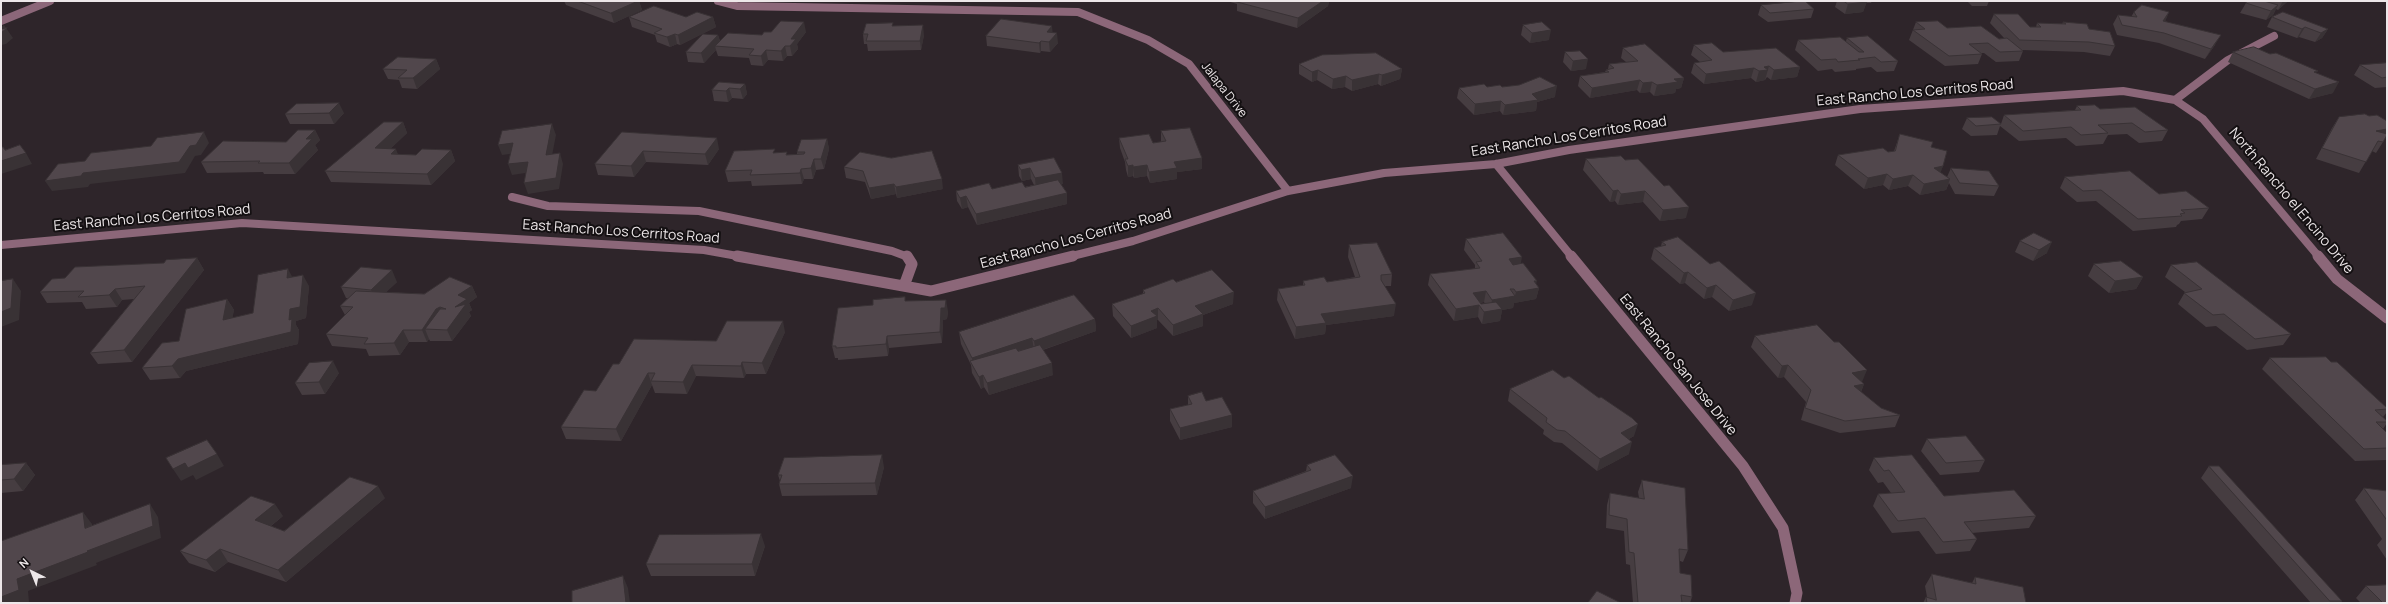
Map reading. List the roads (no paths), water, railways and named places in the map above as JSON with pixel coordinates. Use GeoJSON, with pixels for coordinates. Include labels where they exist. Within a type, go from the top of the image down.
{"type":"FeatureCollection","features":[{"type":"Feature","properties":{"kind":"street"},"geometry":{"type":"LineString","coordinates":[[1,21],[50,1]]}},
{"type":"Feature","properties":{"kind":"street","name":"Jalapa Drive"},"geometry":{"type":"LineString","coordinates":[[718,1],[737,6],[1078,12],[1148,40],[1189,64],[1288,191]]}},
{"type":"Feature","properties":{"kind":"street"},"geometry":{"type":"LineString","coordinates":[[2175,100],[2228,60],[2274,36]]}},
{"type":"Feature","properties":{"kind":"street","name":"East Rancho Los Cerritos Road"},"geometry":{"type":"LineString","coordinates":[[1,245],[242,223],[704,250],[931,291],[1133,241],[1288,191],[1384,173],[1496,164],[1569,150],[1860,109],[2123,91],[2175,100]]}},
{"type":"Feature","properties":{"kind":"street","name":"North Rancho el Encino Drive"},"geometry":{"type":"LineString","coordinates":[[2175,100],[2203,119],[2337,279],[2387,318]]}},
{"type":"Feature","properties":{"kind":"street","name":"East Rancho San Jose Drive"},"geometry":{"type":"LineString","coordinates":[[1496,164],[1743,466],[1783,528],[1797,593],[1795,603]]}},
{"type":"Feature","properties":{"kind":"street"},"geometry":{"type":"LineString","coordinates":[[512,197],[548,206],[699,211],[892,251],[906,256],[912,264],[904,286]]}}]}
